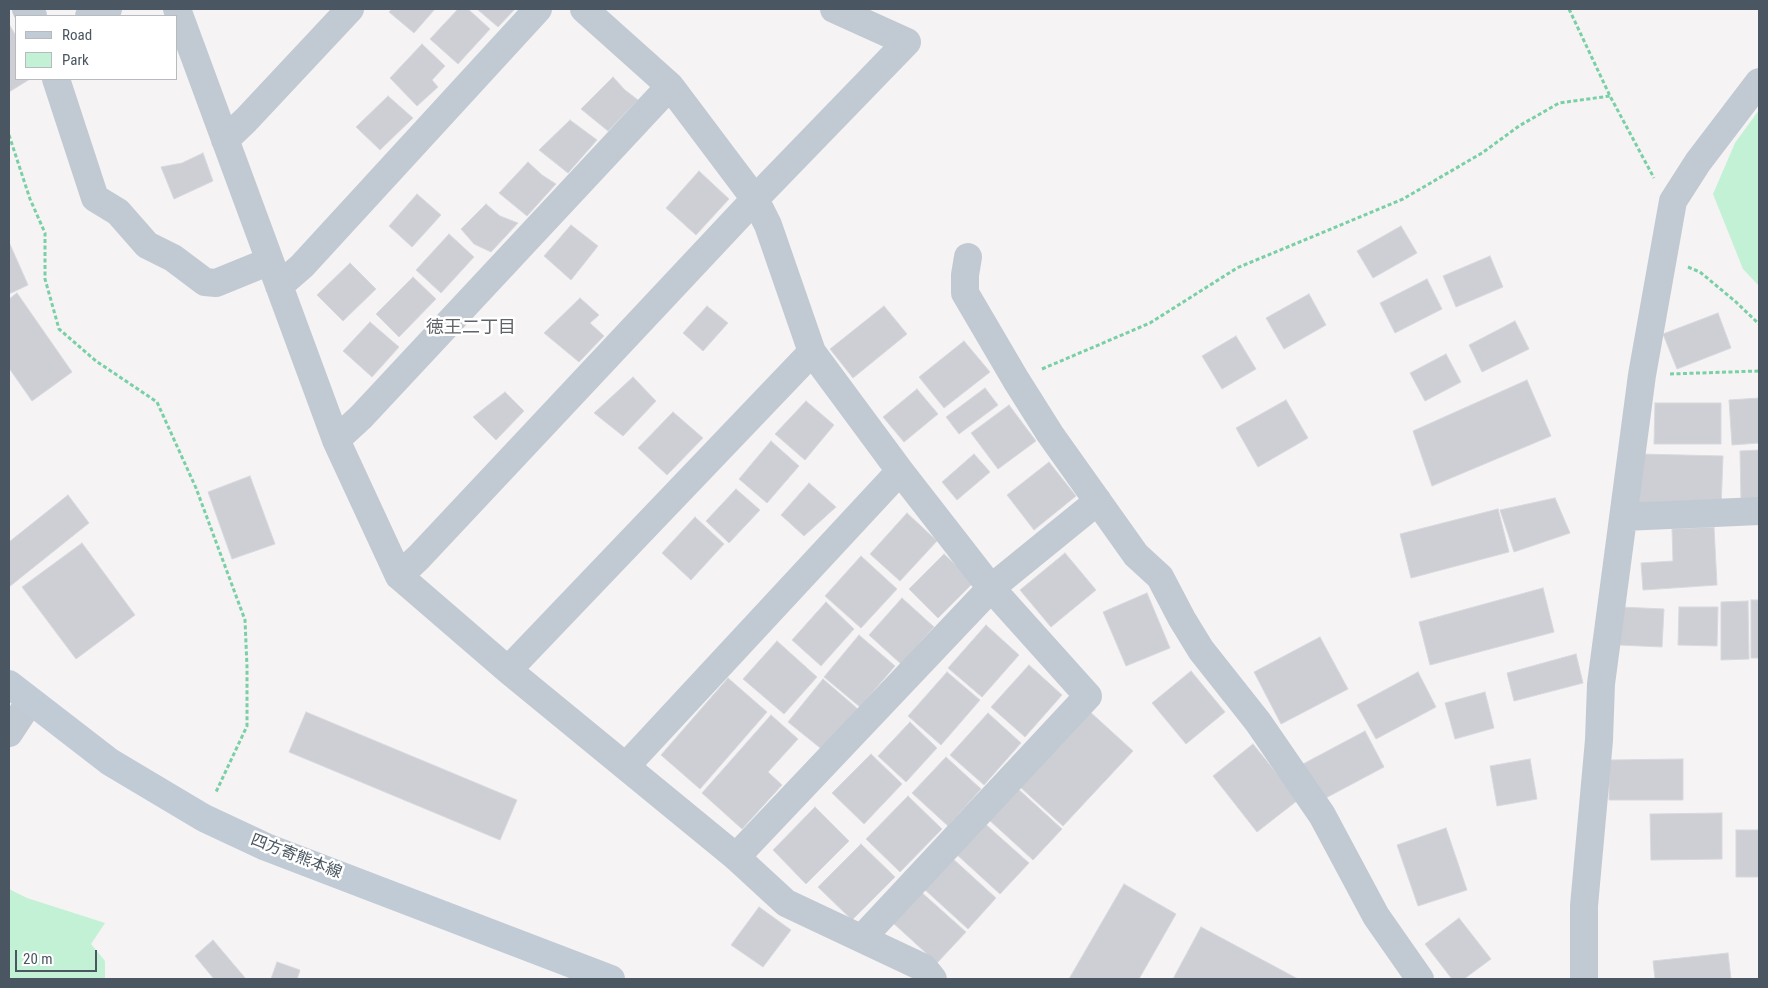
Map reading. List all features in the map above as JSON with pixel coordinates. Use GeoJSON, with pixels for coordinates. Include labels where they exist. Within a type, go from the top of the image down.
{"type":"FeatureCollection","features":[{"type":"Feature","properties":{"kind":"main road","name":"四方寄熊本線"},"geometry":{"type":"LineString","coordinates":[[9,684],[110,762],[204,818],[266,847],[611,979]]}},
{"type":"Feature","properties":{"kind":"street"},"geometry":{"type":"LineString","coordinates":[[92,15],[108,9]]}},
{"type":"Feature","properties":{"kind":"street"},"geometry":{"type":"LineString","coordinates":[[177,9],[336,440],[399,576],[508,670],[736,857],[786,903],[924,968],[932,979]]}},
{"type":"Feature","properties":{"kind":"street"},"geometry":{"type":"LineString","coordinates":[[225,140],[350,9]]}},
{"type":"Feature","properties":{"kind":"street"},"geometry":{"type":"LineString","coordinates":[[56,80],[95,198],[118,212],[147,245],[173,258],[205,282],[216,283],[274,274],[302,266],[538,9]]}},
{"type":"Feature","properties":{"kind":"street"},"geometry":{"type":"LineString","coordinates":[[584,9],[670,86],[755,199],[768,225],[812,352],[900,471],[991,588],[1088,696],[862,938]]}},
{"type":"Feature","properties":{"kind":"street"},"geometry":{"type":"LineString","coordinates":[[399,576],[755,199],[907,42],[834,9]]}},
{"type":"Feature","properties":{"kind":"street"},"geometry":{"type":"LineString","coordinates":[[1584,979],[1584,906],[1599,740],[1602,684],[1642,375],[1662,255],[1673,201],[1698,162],[1759,82]]}},
{"type":"Feature","properties":{"kind":"street"},"geometry":{"type":"LineString","coordinates":[[336,440],[361,417],[670,86]]}},
{"type":"Feature","properties":{"kind":"street"},"geometry":{"type":"LineString","coordinates":[[968,257],[965,293],[1016,380],[1050,434],[1136,555],[1160,577],[1201,650],[1258,722],[1322,815],[1376,916],[1420,979]]}},
{"type":"Feature","properties":{"kind":"street"},"geometry":{"type":"LineString","coordinates":[[508,670],[812,352]]}},
{"type":"Feature","properties":{"kind":"street"},"geometry":{"type":"LineString","coordinates":[[626,766],[900,471]]}},
{"type":"Feature","properties":{"kind":"street"},"geometry":{"type":"LineString","coordinates":[[736,857],[991,588],[1098,501]]}},
{"type":"Feature","properties":{"kind":"street"},"geometry":{"type":"LineString","coordinates":[[1624,517],[1759,511]]}},
{"type":"Feature","properties":{"kind":"street"},"geometry":{"type":"LineString","coordinates":[[9,733],[30,701]]}},
{"type":"Feature","properties":{"kind":"path"},"geometry":{"type":"LineString","coordinates":[[1569,9],[1610,96],[1660,187],[1673,201]]}},
{"type":"Feature","properties":{"kind":"path"},"geometry":{"type":"LineString","coordinates":[[1016,380],[1150,323],[1237,268],[1403,199],[1482,154],[1519,126],[1559,103],[1610,96]]}},
{"type":"Feature","properties":{"kind":"path"},"geometry":{"type":"LineString","coordinates":[[9,135],[30,199],[45,233],[45,279],[59,329],[96,361],[157,402],[196,488],[244,620],[247,667],[247,726],[204,818]]}},
{"type":"Feature","properties":{"kind":"path"},"geometry":{"type":"LineString","coordinates":[[1662,255],[1700,272],[1759,324]]}},
{"type":"Feature","properties":{"kind":"path"},"geometry":{"type":"LineString","coordinates":[[1642,375],[1759,371]]}},
{"type":"Feature","properties":{"kind":"green space"},"geometry":{"type":"Polygon","coordinates":[[[1759,110],[1759,286],[1743,269],[1713,194],[1735,143],[1759,110]]]}},
{"type":"Feature","properties":{"kind":"green space"},"geometry":{"type":"Polygon","coordinates":[[[9,889],[27,898],[105,923],[91,944],[105,961],[105,979],[9,979],[9,889]]]}},
{"type":"Feature","properties":{"kind":"building"},"geometry":{"type":"Polygon","coordinates":[[[392,9],[435,9],[414,33],[389,12],[392,9]]]}},
{"type":"Feature","properties":{"kind":"building"},"geometry":{"type":"Polygon","coordinates":[[[458,9],[468,9],[490,29],[458,64],[430,39],[458,9]]]}},
{"type":"Feature","properties":{"kind":"building"},"geometry":{"type":"Polygon","coordinates":[[[477,9],[515,9],[498,27],[477,9]]]}},
{"type":"Feature","properties":{"kind":"building"},"geometry":{"type":"Polygon","coordinates":[[[9,24],[15,34],[15,80],[28,80],[9,92],[9,24]]]}},
{"type":"Feature","properties":{"kind":"building"},"geometry":{"type":"Polygon","coordinates":[[[422,44],[445,66],[432,80],[438,87],[417,106],[390,78],[422,44]]]}},
{"type":"Feature","properties":{"kind":"building"},"geometry":{"type":"Polygon","coordinates":[[[613,77],[638,100],[608,131],[581,109],[613,77]]]}},
{"type":"Feature","properties":{"kind":"building"},"geometry":{"type":"Polygon","coordinates":[[[388,96],[413,118],[380,150],[356,127],[388,96]]]}},
{"type":"Feature","properties":{"kind":"building"},"geometry":{"type":"Polygon","coordinates":[[[570,120],[597,140],[568,173],[539,150],[570,120]]]}},
{"type":"Feature","properties":{"kind":"building"},"geometry":{"type":"Polygon","coordinates":[[[203,153],[213,181],[174,199],[161,167],[182,163],[203,153]]]}},
{"type":"Feature","properties":{"kind":"building"},"geometry":{"type":"Polygon","coordinates":[[[528,162],[542,175],[556,184],[527,216],[499,193],[528,162]]]}},
{"type":"Feature","properties":{"kind":"building"},"geometry":{"type":"Polygon","coordinates":[[[699,171],[729,199],[696,235],[666,208],[699,171]]]}},
{"type":"Feature","properties":{"kind":"building"},"geometry":{"type":"Polygon","coordinates":[[[417,194],[441,215],[412,247],[389,226],[417,194]]]}},
{"type":"Feature","properties":{"kind":"building"},"geometry":{"type":"Polygon","coordinates":[[[486,204],[500,216],[518,223],[491,252],[474,244],[461,229],[486,204]]]}},
{"type":"Feature","properties":{"kind":"building"},"geometry":{"type":"Polygon","coordinates":[[[571,225],[598,246],[571,280],[544,256],[571,225]]]}},
{"type":"Feature","properties":{"kind":"building"},"geometry":{"type":"Polygon","coordinates":[[[1401,226],[1417,253],[1373,278],[1357,251],[1401,226]]]}},
{"type":"Feature","properties":{"kind":"building"},"geometry":{"type":"Polygon","coordinates":[[[449,234],[474,257],[441,293],[416,270],[449,234]]]}},
{"type":"Feature","properties":{"kind":"building"},"geometry":{"type":"Polygon","coordinates":[[[9,242],[28,285],[9,294],[9,242]]]}},
{"type":"Feature","properties":{"kind":"building"},"geometry":{"type":"Polygon","coordinates":[[[1490,256],[1503,287],[1456,307],[1443,276],[1490,256]]]}},
{"type":"Feature","properties":{"kind":"building"},"geometry":{"type":"Polygon","coordinates":[[[350,263],[376,289],[343,321],[317,295],[350,263]]]}},
{"type":"Feature","properties":{"kind":"building"},"geometry":{"type":"Polygon","coordinates":[[[413,277],[436,299],[399,337],[376,314],[413,277]]]}},
{"type":"Feature","properties":{"kind":"building"},"geometry":{"type":"Polygon","coordinates":[[[1427,279],[1442,309],[1395,333],[1380,303],[1427,279]]]}},
{"type":"Feature","properties":{"kind":"building"},"geometry":{"type":"Polygon","coordinates":[[[17,293],[72,372],[32,401],[9,368],[9,299],[17,293]]]}},
{"type":"Feature","properties":{"kind":"building"},"geometry":{"type":"Polygon","coordinates":[[[1309,294],[1326,325],[1284,349],[1266,318],[1309,294]]]}},
{"type":"Feature","properties":{"kind":"building"},"geometry":{"type":"Polygon","coordinates":[[[580,298],[599,315],[590,323],[604,336],[579,362],[544,333],[580,298]]]}},
{"type":"Feature","properties":{"kind":"building"},"geometry":{"type":"Polygon","coordinates":[[[707,306],[728,323],[703,351],[683,333],[707,306]]]}},
{"type":"Feature","properties":{"kind":"building"},"geometry":{"type":"Polygon","coordinates":[[[884,306],[907,334],[853,378],[830,349],[884,306]]]}},
{"type":"Feature","properties":{"kind":"building"},"geometry":{"type":"Polygon","coordinates":[[[1718,313],[1731,348],[1677,369],[1663,334],[1718,313]]]}},
{"type":"Feature","properties":{"kind":"building"},"geometry":{"type":"Polygon","coordinates":[[[1515,321],[1529,349],[1482,372],[1469,345],[1515,321]]]}},
{"type":"Feature","properties":{"kind":"building"},"geometry":{"type":"Polygon","coordinates":[[[370,322],[399,347],[372,377],[343,351],[370,322]]]}},
{"type":"Feature","properties":{"kind":"building"},"geometry":{"type":"Polygon","coordinates":[[[1236,336],[1256,369],[1222,389],[1202,356],[1236,336]]]}},
{"type":"Feature","properties":{"kind":"building"},"geometry":{"type":"Polygon","coordinates":[[[964,341],[990,372],[944,408],[919,377],[964,341]]]}},
{"type":"Feature","properties":{"kind":"building"},"geometry":{"type":"Polygon","coordinates":[[[1446,354],[1461,382],[1425,401],[1410,373],[1446,354]]]}},
{"type":"Feature","properties":{"kind":"building"},"geometry":{"type":"Polygon","coordinates":[[[633,377],[656,401],[623,436],[594,413],[633,377]]]}},
{"type":"Feature","properties":{"kind":"building"},"geometry":{"type":"Polygon","coordinates":[[[1527,380],[1551,436],[1432,486],[1413,431],[1527,380]]]}},
{"type":"Feature","properties":{"kind":"building"},"geometry":{"type":"Polygon","coordinates":[[[985,388],[998,405],[959,434],[946,417],[985,388]]]}},
{"type":"Feature","properties":{"kind":"building"},"geometry":{"type":"Polygon","coordinates":[[[917,389],[938,414],[904,442],[883,417],[917,389]]]}},
{"type":"Feature","properties":{"kind":"building"},"geometry":{"type":"Polygon","coordinates":[[[505,392],[524,411],[496,440],[473,417],[505,392]]]}},
{"type":"Feature","properties":{"kind":"building"},"geometry":{"type":"Polygon","coordinates":[[[1759,398],[1759,443],[1732,445],[1729,400],[1759,398]]]}},
{"type":"Feature","properties":{"kind":"building"},"geometry":{"type":"Polygon","coordinates":[[[1286,400],[1308,438],[1258,467],[1236,428],[1286,400]]]}},
{"type":"Feature","properties":{"kind":"building"},"geometry":{"type":"Polygon","coordinates":[[[806,401],[834,425],[805,460],[775,434],[806,401]]]}},
{"type":"Feature","properties":{"kind":"building"},"geometry":{"type":"Polygon","coordinates":[[[1655,403],[1721,403],[1721,444],[1654,444],[1655,403]]]}},
{"type":"Feature","properties":{"kind":"building"},"geometry":{"type":"Polygon","coordinates":[[[1009,405],[1036,441],[998,469],[971,433],[1009,405]]]}},
{"type":"Feature","properties":{"kind":"building"},"geometry":{"type":"Polygon","coordinates":[[[673,412],[703,438],[667,475],[638,448],[673,412]]]}},
{"type":"Feature","properties":{"kind":"building"},"geometry":{"type":"Polygon","coordinates":[[[771,441],[799,466],[767,503],[739,479],[771,441]]]}},
{"type":"Feature","properties":{"kind":"building"},"geometry":{"type":"Polygon","coordinates":[[[1759,450],[1759,502],[1741,502],[1740,451],[1759,450]]]}},
{"type":"Feature","properties":{"kind":"building"},"geometry":{"type":"Polygon","coordinates":[[[974,454],[990,472],[957,500],[942,482],[974,454]]]}},
{"type":"Feature","properties":{"kind":"building"},"geometry":{"type":"Polygon","coordinates":[[[1640,454],[1723,456],[1721,509],[1638,507],[1640,454]]]}},
{"type":"Feature","properties":{"kind":"building"},"geometry":{"type":"Polygon","coordinates":[[[1049,462],[1076,496],[1034,530],[1007,495],[1049,462]]]}},
{"type":"Feature","properties":{"kind":"building"},"geometry":{"type":"Polygon","coordinates":[[[250,476],[275,544],[232,559],[208,492],[250,476]]]}},
{"type":"Feature","properties":{"kind":"building"},"geometry":{"type":"Polygon","coordinates":[[[809,483],[836,507],[804,536],[781,515],[809,483]]]}},
{"type":"Feature","properties":{"kind":"building"},"geometry":{"type":"Polygon","coordinates":[[[736,489],[760,510],[729,543],[706,521],[736,489]]]}},
{"type":"Feature","properties":{"kind":"building"},"geometry":{"type":"Polygon","coordinates":[[[68,495],[89,523],[9,587],[9,542],[68,495]]]}},
{"type":"Feature","properties":{"kind":"building"},"geometry":{"type":"Polygon","coordinates":[[[1555,498],[1570,533],[1514,552],[1500,510],[1555,498]]]}},
{"type":"Feature","properties":{"kind":"building"},"geometry":{"type":"Polygon","coordinates":[[[1498,509],[1509,552],[1411,578],[1400,534],[1498,509]]]}},
{"type":"Feature","properties":{"kind":"building"},"geometry":{"type":"Polygon","coordinates":[[[907,513],[937,541],[900,581],[870,554],[907,513]]]}},
{"type":"Feature","properties":{"kind":"building"},"geometry":{"type":"Polygon","coordinates":[[[695,517],[724,544],[691,580],[662,553],[695,517]]]}},
{"type":"Feature","properties":{"kind":"building"},"geometry":{"type":"Polygon","coordinates":[[[1714,527],[1717,585],[1643,590],[1641,563],[1673,561],[1672,529],[1714,527]]]}},
{"type":"Feature","properties":{"kind":"building"},"geometry":{"type":"Polygon","coordinates":[[[82,543],[135,615],[76,659],[22,587],[82,543]]]}},
{"type":"Feature","properties":{"kind":"building"},"geometry":{"type":"Polygon","coordinates":[[[1065,553],[1096,590],[1051,627],[1020,590],[1065,553]]]}},
{"type":"Feature","properties":{"kind":"building"},"geometry":{"type":"Polygon","coordinates":[[[944,554],[974,582],[938,618],[909,589],[944,554]]]}},
{"type":"Feature","properties":{"kind":"building"},"geometry":{"type":"Polygon","coordinates":[[[861,556],[897,589],[861,628],[825,596],[861,556]]]}},
{"type":"Feature","properties":{"kind":"building"},"geometry":{"type":"Polygon","coordinates":[[[1543,588],[1554,632],[1430,665],[1419,622],[1543,588]]]}},
{"type":"Feature","properties":{"kind":"building"},"geometry":{"type":"Polygon","coordinates":[[[1147,593],[1170,648],[1126,666],[1103,612],[1147,593]]]}},
{"type":"Feature","properties":{"kind":"building"},"geometry":{"type":"Polygon","coordinates":[[[902,598],[934,627],[901,664],[869,635],[902,598]]]}},
{"type":"Feature","properties":{"kind":"building"},"geometry":{"type":"Polygon","coordinates":[[[1751,600],[1759,600],[1759,658],[1751,658],[1751,600]]]}},
{"type":"Feature","properties":{"kind":"building"},"geometry":{"type":"Polygon","coordinates":[[[1748,601],[1749,659],[1721,660],[1721,602],[1748,601]]]}},
{"type":"Feature","properties":{"kind":"building"},"geometry":{"type":"Polygon","coordinates":[[[826,602],[854,629],[821,666],[792,640],[826,602]]]}},
{"type":"Feature","properties":{"kind":"building"},"geometry":{"type":"Polygon","coordinates":[[[1620,607],[1664,609],[1662,647],[1619,645],[1620,607]]]}},
{"type":"Feature","properties":{"kind":"building"},"geometry":{"type":"Polygon","coordinates":[[[1679,607],[1718,607],[1717,646],[1678,645],[1679,607]]]}},
{"type":"Feature","properties":{"kind":"building"},"geometry":{"type":"Polygon","coordinates":[[[986,625],[1019,655],[982,697],[948,668],[986,625]]]}},
{"type":"Feature","properties":{"kind":"building"},"geometry":{"type":"Polygon","coordinates":[[[859,635],[895,666],[860,707],[824,677],[859,635]]]}},
{"type":"Feature","properties":{"kind":"building"},"geometry":{"type":"Polygon","coordinates":[[[1320,637],[1348,689],[1281,724],[1254,672],[1320,637]]]}},
{"type":"Feature","properties":{"kind":"building"},"geometry":{"type":"Polygon","coordinates":[[[777,641],[817,677],[784,714],[743,679],[777,641]]]}},
{"type":"Feature","properties":{"kind":"building"},"geometry":{"type":"Polygon","coordinates":[[[1576,654],[1583,683],[1514,701],[1507,673],[1576,654]]]}},
{"type":"Feature","properties":{"kind":"building"},"geometry":{"type":"Polygon","coordinates":[[[1029,665],[1062,695],[1025,737],[991,707],[1029,665]]]}},
{"type":"Feature","properties":{"kind":"building"},"geometry":{"type":"Polygon","coordinates":[[[1191,671],[1225,712],[1186,744],[1152,703],[1191,671]]]}},
{"type":"Feature","properties":{"kind":"building"},"geometry":{"type":"Polygon","coordinates":[[[947,672],[980,700],[941,745],[908,716],[947,672]]]}},
{"type":"Feature","properties":{"kind":"building"},"geometry":{"type":"Polygon","coordinates":[[[1418,672],[1436,707],[1376,739],[1357,705],[1418,672]]]}},
{"type":"Feature","properties":{"kind":"building"},"geometry":{"type":"Polygon","coordinates":[[[728,678],[767,712],[700,789],[661,755],[728,678]]]}},
{"type":"Feature","properties":{"kind":"building"},"geometry":{"type":"Polygon","coordinates":[[[823,679],[859,710],[824,751],[788,722],[823,679]]]}},
{"type":"Feature","properties":{"kind":"building"},"geometry":{"type":"Polygon","coordinates":[[[1485,692],[1494,728],[1455,739],[1445,703],[1485,692]]]}},
{"type":"Feature","properties":{"kind":"building"},"geometry":{"type":"Polygon","coordinates":[[[1088,710],[1133,751],[1063,826],[1019,786],[1088,710]]]}},
{"type":"Feature","properties":{"kind":"building"},"geometry":{"type":"Polygon","coordinates":[[[306,712],[517,800],[500,840],[289,752],[306,712]]]}},
{"type":"Feature","properties":{"kind":"building"},"geometry":{"type":"Polygon","coordinates":[[[988,713],[1021,743],[984,785],[950,755],[988,713]]]}},
{"type":"Feature","properties":{"kind":"building"},"geometry":{"type":"Polygon","coordinates":[[[771,715],[798,739],[768,772],[782,785],[742,829],[702,793],[771,715]]]}},
{"type":"Feature","properties":{"kind":"building"},"geometry":{"type":"Polygon","coordinates":[[[910,722],[937,748],[906,782],[878,756],[910,722]]]}},
{"type":"Feature","properties":{"kind":"building"},"geometry":{"type":"Polygon","coordinates":[[[1365,731],[1384,767],[1322,800],[1303,764],[1365,731]]]}},
{"type":"Feature","properties":{"kind":"building"},"geometry":{"type":"Polygon","coordinates":[[[1253,744],[1298,800],[1257,832],[1213,776],[1253,744]]]}},
{"type":"Feature","properties":{"kind":"building"},"geometry":{"type":"Polygon","coordinates":[[[871,754],[902,784],[864,824],[832,793],[871,754]]]}},
{"type":"Feature","properties":{"kind":"building"},"geometry":{"type":"Polygon","coordinates":[[[946,757],[981,789],[948,826],[912,793],[946,757]]]}},
{"type":"Feature","properties":{"kind":"building"},"geometry":{"type":"Polygon","coordinates":[[[1530,759],[1537,799],[1497,806],[1490,766],[1530,759]]]}},
{"type":"Feature","properties":{"kind":"building"},"geometry":{"type":"Polygon","coordinates":[[[1683,759],[1683,800],[1609,800],[1609,760],[1683,759]]]}},
{"type":"Feature","properties":{"kind":"building"},"geometry":{"type":"Polygon","coordinates":[[[1016,787],[1062,829],[1033,860],[988,819],[1016,787]]]}},
{"type":"Feature","properties":{"kind":"building"},"geometry":{"type":"Polygon","coordinates":[[[908,796],[942,829],[900,872],[866,839],[908,796]]]}},
{"type":"Feature","properties":{"kind":"building"},"geometry":{"type":"Polygon","coordinates":[[[815,807],[849,841],[806,884],[773,850],[815,807]]]}},
{"type":"Feature","properties":{"kind":"building"},"geometry":{"type":"Polygon","coordinates":[[[1722,813],[1722,859],[1651,860],[1650,814],[1722,813]]]}},
{"type":"Feature","properties":{"kind":"building"},"geometry":{"type":"Polygon","coordinates":[[[983,822],[1029,863],[1000,894],[955,853],[983,822]]]}},
{"type":"Feature","properties":{"kind":"building"},"geometry":{"type":"Polygon","coordinates":[[[1446,828],[1467,890],[1418,906],[1397,845],[1446,828]]]}},
{"type":"Feature","properties":{"kind":"building"},"geometry":{"type":"Polygon","coordinates":[[[1736,830],[1759,830],[1759,877],[1736,877],[1736,830]]]}},
{"type":"Feature","properties":{"kind":"building"},"geometry":{"type":"Polygon","coordinates":[[[861,844],[895,877],[852,920],[818,887],[861,844]]]}},
{"type":"Feature","properties":{"kind":"building"},"geometry":{"type":"Polygon","coordinates":[[[951,857],[996,898],[968,929],[923,888],[951,857]]]}},
{"type":"Feature","properties":{"kind":"building"},"geometry":{"type":"Polygon","coordinates":[[[1124,884],[1176,914],[1139,979],[1069,979],[1124,884]]]}},
{"type":"Feature","properties":{"kind":"building"},"geometry":{"type":"Polygon","coordinates":[[[920,891],[966,932],[937,963],[892,922],[920,891]]]}},
{"type":"Feature","properties":{"kind":"building"},"geometry":{"type":"Polygon","coordinates":[[[759,907],[791,930],[763,967],[731,945],[759,907]]]}},
{"type":"Feature","properties":{"kind":"building"},"geometry":{"type":"Polygon","coordinates":[[[1459,918],[1491,959],[1464,979],[1452,979],[1425,944],[1459,918]]]}},
{"type":"Feature","properties":{"kind":"building"},"geometry":{"type":"Polygon","coordinates":[[[1201,927],[1298,979],[1173,979],[1201,927]]]}},
{"type":"Feature","properties":{"kind":"building"},"geometry":{"type":"Polygon","coordinates":[[[213,940],[246,979],[214,979],[195,956],[213,940]]]}},
{"type":"Feature","properties":{"kind":"building"},"geometry":{"type":"Polygon","coordinates":[[[1728,953],[1731,979],[1655,979],[1653,961],[1728,953]]]}},
{"type":"Feature","properties":{"kind":"building"},"geometry":{"type":"Polygon","coordinates":[[[277,962],[300,970],[297,979],[271,979],[277,962]]]}},
{"type":"Feature","properties":{"kind":"district","name":"徳王二丁目"},"geometry":{"type":"Point","coordinates":[471,328]}}]}
